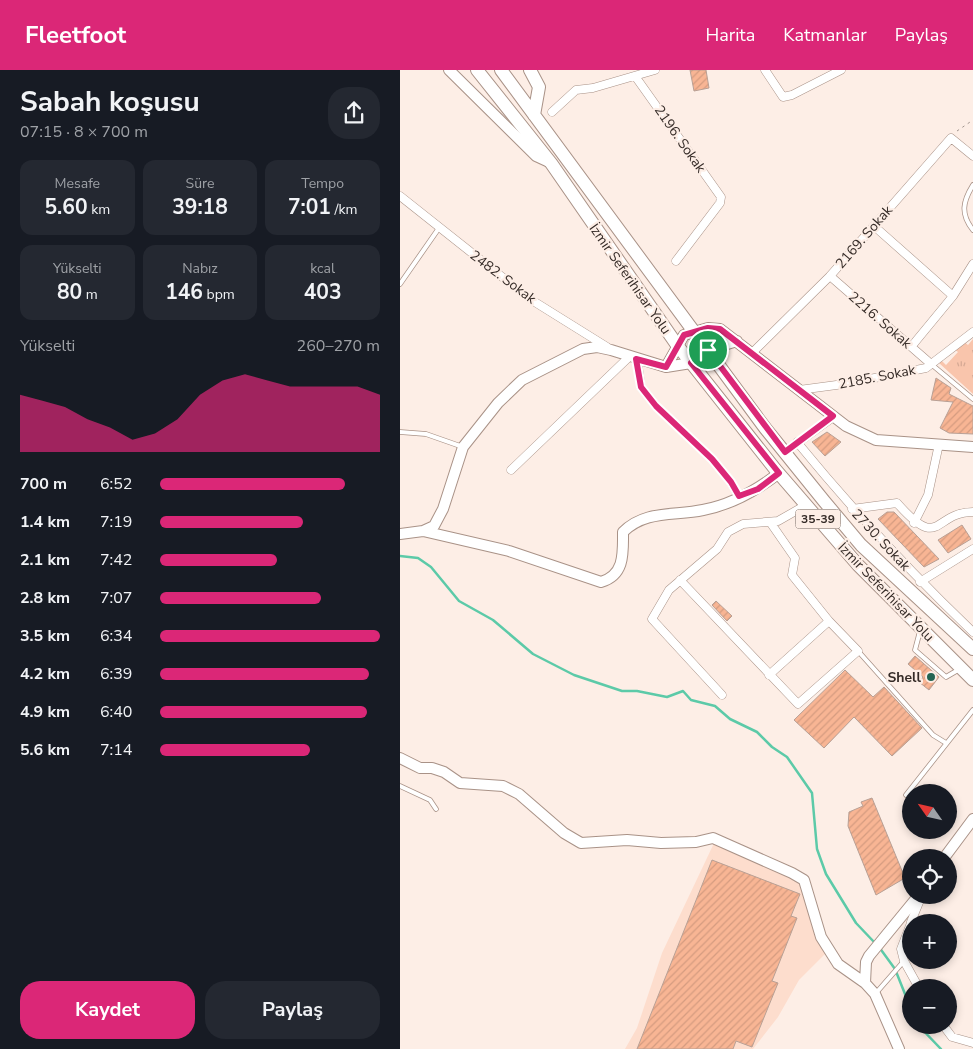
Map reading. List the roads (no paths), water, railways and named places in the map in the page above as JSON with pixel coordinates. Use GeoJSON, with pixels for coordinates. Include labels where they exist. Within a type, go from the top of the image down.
{"type":"FeatureCollection","features":[{"type":"Feature","properties":{"kind":"main road","name":"İzmir Seferihisar Yolu"},"geometry":{"type":"LineString","coordinates":[[477,70],[551,163],[677,345],[779,473],[858,565],[973,680]]}},
{"type":"Feature","properties":{"kind":"main road","name":"İzmir Seferihisar Yolu"},"geometry":{"type":"LineString","coordinates":[[501,70],[785,452],[861,545],[973,649]]}},
{"type":"Feature","properties":{"kind":"main road"},"geometry":{"type":"LineString","coordinates":[[530,70],[539,88],[534,115]]}},
{"type":"Feature","properties":{"kind":"street"},"geometry":{"type":"LineString","coordinates":[[449,70],[536,156],[551,163]]}},
{"type":"Feature","properties":{"kind":"street"},"geometry":{"type":"LineString","coordinates":[[552,112],[576,90],[593,88],[655,70]]}},
{"type":"Feature","properties":{"kind":"street"},"geometry":{"type":"LineString","coordinates":[[765,70],[783,97],[792,95],[841,70]]}},
{"type":"Feature","properties":{"kind":"street","name":"2196. Sokak"},"geometry":{"type":"LineString","coordinates":[[635,76],[721,197],[720,203],[676,261]]}},
{"type":"Feature","properties":{"kind":"street","name":"2169. Sokak"},"geometry":{"type":"LineString","coordinates":[[752,353],[830,276],[951,138],[973,156]]}},
{"type":"Feature","properties":{"kind":"street","name":"2482. Sokak"},"geometry":{"type":"LineString","coordinates":[[400,196],[530,299],[611,350]]}},
{"type":"Feature","properties":{"kind":"street"},"geometry":{"type":"LineString","coordinates":[[874,226],[953,296]]}},
{"type":"Feature","properties":{"kind":"street"},"geometry":{"type":"LineString","coordinates":[[911,347],[953,296],[973,264]]}},
{"type":"Feature","properties":{"kind":"street","name":"2216. Sokak"},"geometry":{"type":"LineString","coordinates":[[830,276],[931,364]]}},
{"type":"Feature","properties":{"kind":"street"},"geometry":{"type":"LineString","coordinates":[[666,367],[674,356],[677,345],[684,335],[694,330],[720,329],[846,426],[876,440],[973,447]]}},
{"type":"Feature","properties":{"kind":"street","name":"2185. Sokak"},"geometry":{"type":"LineString","coordinates":[[798,390],[862,381],[926,368],[973,332]]}},
{"type":"Feature","properties":{"kind":"street"},"geometry":{"type":"LineString","coordinates":[[400,534],[423,531],[434,526],[443,509],[462,447],[493,409],[522,380],[583,349],[597,347],[611,350],[666,367],[691,363],[708,350],[736,341]]}},
{"type":"Feature","properties":{"kind":"street"},"geometry":{"type":"LineString","coordinates":[[510,470],[633,358]]}},
{"type":"Feature","properties":{"kind":"street"},"geometry":{"type":"LineString","coordinates":[[633,358],[641,387],[656,406],[712,459],[731,482],[739,496]]}},
{"type":"Feature","properties":{"kind":"street"},"geometry":{"type":"LineString","coordinates":[[785,452],[833,416]]}},
{"type":"Feature","properties":{"kind":"street","name":"2730. Sokak"},"geometry":{"type":"LineString","coordinates":[[797,442],[852,508],[920,582],[973,632]]}},
{"type":"Feature","properties":{"kind":"street"},"geometry":{"type":"LineString","coordinates":[[914,523],[928,495],[939,444]]}},
{"type":"Feature","properties":{"kind":"street"},"geometry":{"type":"LineString","coordinates":[[423,531],[509,551],[601,582],[611,579],[623,562],[623,532],[632,523],[652,515],[704,510],[758,489],[779,473]]}},
{"type":"Feature","properties":{"kind":"street"},"geometry":{"type":"LineString","coordinates":[[852,508],[897,503],[914,523],[923,528],[938,527],[962,513],[973,512]]}},
{"type":"Feature","properties":{"kind":"street"},"geometry":{"type":"LineString","coordinates":[[722,695],[652,619],[668,590],[717,548],[728,532],[743,524],[778,521],[806,505]]}},
{"type":"Feature","properties":{"kind":"street"},"geometry":{"type":"LineString","coordinates":[[680,580],[798,704],[858,651],[792,575],[795,558],[770,522]]}},
{"type":"Feature","properties":{"kind":"street"},"geometry":{"type":"LineString","coordinates":[[920,582],[973,549]]}},
{"type":"Feature","properties":{"kind":"street"},"geometry":{"type":"LineString","coordinates":[[770,674],[830,621]]}},
{"type":"Feature","properties":{"kind":"street"},"geometry":{"type":"LineString","coordinates":[[400,758],[420,768],[432,768],[444,772],[460,783],[503,786],[519,794],[564,832],[581,843],[627,840],[661,843],[696,842],[712,838],[792,873],[804,880],[822,937],[838,964],[856,974],[875,994],[899,1049]]}},
{"type":"Feature","properties":{"kind":"street"},"geometry":{"type":"LineString","coordinates":[[951,849],[973,819]]}},
{"type":"Feature","properties":{"kind":"street"},"geometry":{"type":"LineString","coordinates":[[865,982],[866,962],[869,956],[913,904]]}},
{"type":"Feature","properties":{"kind":"street"},"geometry":{"type":"LineString","coordinates":[[950,1034],[952,1037],[973,1043]]}},
{"type":"Feature","properties":{"kind":"lane"},"geometry":{"type":"LineString","coordinates":[[973,185],[964,203],[964,211],[965,219],[973,230]]}},
{"type":"Feature","properties":{"kind":"lane"},"geometry":{"type":"LineString","coordinates":[[400,284],[439,228]]}},
{"type":"Feature","properties":{"kind":"lane"},"geometry":{"type":"LineString","coordinates":[[931,364],[973,399]]}},
{"type":"Feature","properties":{"kind":"lane"},"geometry":{"type":"LineString","coordinates":[[400,432],[426,434],[462,447]]}},
{"type":"Feature","properties":{"kind":"lane"},"geometry":{"type":"LineString","coordinates":[[920,628],[915,650],[946,677],[961,669]]}},
{"type":"Feature","properties":{"kind":"lane"},"geometry":{"type":"LineString","coordinates":[[858,651],[933,735],[946,743]]}},
{"type":"Feature","properties":{"kind":"lane"},"geometry":{"type":"LineString","coordinates":[[914,784],[973,710]]}},
{"type":"Feature","properties":{"kind":"lane"},"geometry":{"type":"LineString","coordinates":[[400,786],[430,800],[436,809]]}},
{"type":"Feature","properties":{"kind":"lane"},"geometry":{"type":"LineString","coordinates":[[875,994],[902,964]]}},
{"type":"Feature","properties":{"kind":"waterway"},"geometry":{"type":"LineString","coordinates":[[400,556],[418,558],[431,567],[459,601],[493,620],[533,654],[574,675],[622,691],[637,691],[667,697],[683,691],[691,700],[715,706],[730,719],[757,732],[772,747],[787,757],[812,793],[817,849],[826,874],[856,923],[875,943]]}},
{"type":"Feature","properties":{"kind":"waterway"},"geometry":{"type":"LineString","coordinates":[[879,947],[895,969],[902,986]]}},
{"type":"Feature","properties":{"kind":"waterway"},"geometry":{"type":"LineString","coordinates":[[927,1034],[941,1049]]}},
{"type":"Feature","properties":{"kind":"place","name":"Shell"},"geometry":{"type":"Point","coordinates":[931,677]}}]}
